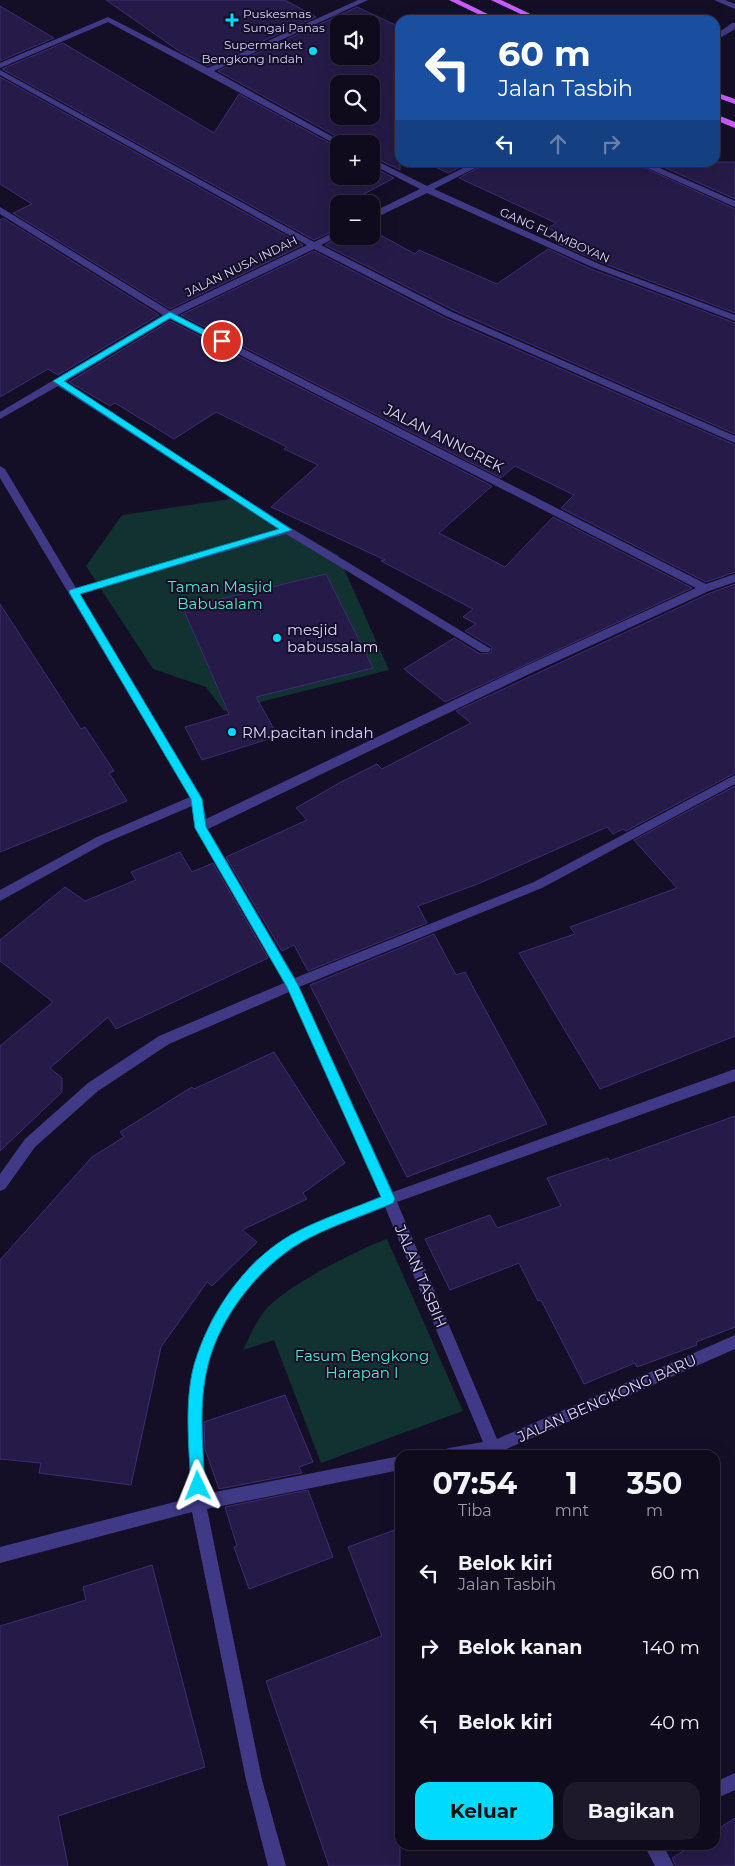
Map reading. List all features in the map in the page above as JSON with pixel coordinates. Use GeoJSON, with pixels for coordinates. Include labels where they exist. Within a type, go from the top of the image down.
{"type":"FeatureCollection","features":[{"type":"Feature","properties":{"kind":"main road"},"geometry":{"type":"LineString","coordinates":[[453,0],[485,15]]}},
{"type":"Feature","properties":{"kind":"main road"},"geometry":{"type":"LineString","coordinates":[[495,0],[528,15]]}},
{"type":"Feature","properties":{"kind":"main road"},"geometry":{"type":"LineString","coordinates":[[720,96],[735,102]]}},
{"type":"Feature","properties":{"kind":"main road"},"geometry":{"type":"LineString","coordinates":[[720,119],[735,125]]}},
{"type":"Feature","properties":{"kind":"street"},"geometry":{"type":"LineString","coordinates":[[208,71],[364,0]]}},
{"type":"Feature","properties":{"kind":"street"},"geometry":{"type":"LineString","coordinates":[[718,0],[735,7]]}},
{"type":"Feature","properties":{"kind":"street"},"geometry":{"type":"LineString","coordinates":[[0,66],[108,20],[208,71],[330,139]]}},
{"type":"Feature","properties":{"kind":"street"},"geometry":{"type":"LineString","coordinates":[[720,36],[735,25]]}},
{"type":"Feature","properties":{"kind":"street"},"geometry":{"type":"LineString","coordinates":[[0,72],[313,245],[449,314],[735,440]]}},
{"type":"Feature","properties":{"kind":"street","name":"GANG FLAMBOYAN"},"geometry":{"type":"LineString","coordinates":[[380,166],[428,190],[597,267],[735,318]]}},
{"type":"Feature","properties":{"kind":"street"},"geometry":{"type":"LineString","coordinates":[[380,213],[473,167]]}},
{"type":"Feature","properties":{"kind":"street"},"geometry":{"type":"LineString","coordinates":[[650,167],[735,204]]}},
{"type":"Feature","properties":{"kind":"street","name":"JALAN ANNGREK"},"geometry":{"type":"LineString","coordinates":[[0,210],[170,315],[705,588]]}},
{"type":"Feature","properties":{"kind":"street","name":"JALAN NUSA INDAH"},"geometry":{"type":"LineString","coordinates":[[3,411],[170,315],[330,237]]}},
{"type":"Feature","properties":{"kind":"street"},"geometry":{"type":"LineString","coordinates":[[57,381],[287,530],[485,649]]}},
{"type":"Feature","properties":{"kind":"street","name":"JALAN TASBIH"},"geometry":{"type":"LineString","coordinates":[[0,469],[197,799],[201,828],[292,985],[389,1199],[493,1450]]}},
{"type":"Feature","properties":{"kind":"street"},"geometry":{"type":"LineString","coordinates":[[74,592],[287,530]]}},
{"type":"Feature","properties":{"kind":"street"},"geometry":{"type":"LineString","coordinates":[[201,828],[523,672],[705,588],[735,578]]}},
{"type":"Feature","properties":{"kind":"street"},"geometry":{"type":"LineString","coordinates":[[0,1185],[30,1144],[93,1086],[164,1040],[292,985],[538,885],[735,779]]}},
{"type":"Feature","properties":{"kind":"street"},"geometry":{"type":"LineString","coordinates":[[0,896],[101,840],[197,799]]}},
{"type":"Feature","properties":{"kind":"street"},"geometry":{"type":"LineString","coordinates":[[277,1866],[254,1780],[198,1504],[195,1417],[201,1365],[218,1324],[236,1294],[261,1264],[303,1234],[389,1199],[735,1075]]}},
{"type":"Feature","properties":{"kind":"street","name":"JALAN BENGKONG BARU"},"geometry":{"type":"LineString","coordinates":[[498,1450],[735,1342]]}},
{"type":"Feature","properties":{"kind":"street"},"geometry":{"type":"LineString","coordinates":[[0,1554],[198,1504],[395,1464]]}},
{"type":"Feature","properties":{"kind":"street"},"geometry":{"type":"LineString","coordinates":[[720,1788],[735,1781]]}},
{"type":"Feature","properties":{"kind":"street"},"geometry":{"type":"LineString","coordinates":[[657,1850],[665,1866]]}},
{"type":"Feature","properties":{"kind":"green space","name":"Taman Masjid Babusalam"},"geometry":{"type":"Polygon","coordinates":[[[237,498],[338,555],[389,670],[224,711],[206,687],[153,669],[86,566],[122,515],[237,498]]]}},
{"type":"Feature","properties":{"kind":"green space","name":"Fasum Bengkong Harapan I"},"geometry":{"type":"Polygon","coordinates":[[[387,1239],[463,1411],[321,1463],[274,1340],[243,1350],[263,1313],[286,1292],[339,1261],[387,1239]]]}},
{"type":"Feature","properties":{"kind":"building","name":"Puskesmas Sungai Panas"},"geometry":{"type":"Polygon","coordinates":[[[106,0],[285,0],[316,17],[208,66],[179,51],[106,0]]]}},
{"type":"Feature","properties":{"kind":"building"},"geometry":{"type":"Polygon","coordinates":[[[0,6],[54,38],[0,61],[0,6]]]}},
{"type":"Feature","properties":{"kind":"building"},"geometry":{"type":"Polygon","coordinates":[[[357,7],[374,15],[340,15],[357,7]]]}},
{"type":"Feature","properties":{"kind":"building"},"geometry":{"type":"Polygon","coordinates":[[[380,18],[395,25],[395,167],[400,167],[400,170],[380,160],[380,135],[334,135],[218,71],[330,19],[330,65],[380,65],[380,18]]]}},
{"type":"Feature","properties":{"kind":"building"},"geometry":{"type":"Polygon","coordinates":[[[63,43],[214,133],[239,94],[330,143],[330,185],[380,185],[380,171],[394,178],[362,195],[330,195],[330,232],[314,240],[2,69],[63,43]]]}},
{"type":"Feature","properties":{"kind":"building"},"geometry":{"type":"Polygon","coordinates":[[[0,77],[303,245],[170,309],[13,213],[32,204],[0,184],[0,77]]]}},
{"type":"Feature","properties":{"kind":"building"},"geometry":{"type":"Polygon","coordinates":[[[720,162],[735,162],[735,199],[663,167],[720,167],[720,162]]]}},
{"type":"Feature","properties":{"kind":"building"},"geometry":{"type":"Polygon","coordinates":[[[435,167],[460,167],[448,173],[435,167]]]}},
{"type":"Feature","properties":{"kind":"building"},"geometry":{"type":"Polygon","coordinates":[[[480,167],[643,167],[735,209],[735,313],[600,262],[557,243],[566,237],[548,228],[556,223],[459,178],[480,167]]]}},
{"type":"Feature","properties":{"kind":"building"},"geometry":{"type":"Polygon","coordinates":[[[3,218],[159,315],[58,375],[48,369],[0,397],[0,220],[3,218]]]}},
{"type":"Feature","properties":{"kind":"building"},"geometry":{"type":"Polygon","coordinates":[[[380,235],[415,254],[419,250],[497,284],[548,249],[591,269],[735,323],[735,434],[453,310],[325,245],[330,242],[330,245],[380,245],[380,235]]]}},
{"type":"Feature","properties":{"kind":"building"},"geometry":{"type":"Polygon","coordinates":[[[314,251],[445,318],[735,445],[735,572],[706,582],[561,508],[574,495],[515,466],[501,478],[181,315],[314,251]]]}},
{"type":"Feature","properties":{"kind":"building"},"geometry":{"type":"Polygon","coordinates":[[[170,321],[492,486],[439,533],[505,567],[553,517],[692,588],[445,702],[404,669],[454,638],[480,654],[491,653],[492,647],[465,631],[476,624],[463,617],[473,609],[381,561],[385,560],[271,507],[318,465],[284,449],[287,447],[216,412],[174,439],[115,403],[110,406],[69,382],[170,321]]]}},
{"type":"Feature","properties":{"kind":"building","name":"mesjid babussalam"},"geometry":{"type":"Polygon","coordinates":[[[326,574],[373,668],[256,697],[278,736],[202,760],[185,727],[229,714],[183,608],[326,574]]]}},
{"type":"Feature","properties":{"kind":"building"},"geometry":{"type":"Polygon","coordinates":[[[735,584],[735,773],[626,831],[623,829],[613,834],[607,827],[480,883],[418,906],[427,923],[308,971],[294,945],[282,951],[226,857],[307,820],[296,808],[339,783],[377,764],[382,769],[471,723],[456,711],[710,593],[735,584]]]}},
{"type":"Feature","properties":{"kind":"building"},"geometry":{"type":"Polygon","coordinates":[[[0,604],[81,729],[85,727],[114,771],[109,773],[127,801],[0,852],[0,604]]]}},
{"type":"Feature","properties":{"kind":"building"},"geometry":{"type":"Polygon","coordinates":[[[735,786],[735,1036],[600,1089],[519,953],[575,934],[570,927],[677,888],[634,840],[735,786]]]}},
{"type":"Feature","properties":{"kind":"building"},"geometry":{"type":"Polygon","coordinates":[[[180,852],[192,872],[213,863],[268,958],[116,1029],[108,1017],[50,1068],[62,1078],[62,1092],[0,1151],[0,1046],[53,1002],[0,961],[0,940],[65,887],[85,901],[136,880],[131,872],[180,852]]]}},
{"type":"Feature","properties":{"kind":"building"},"geometry":{"type":"Polygon","coordinates":[[[434,934],[456,975],[465,972],[547,1124],[407,1177],[310,985],[434,934]]]}},
{"type":"Feature","properties":{"kind":"building"},"geometry":{"type":"Polygon","coordinates":[[[274,1052],[345,1163],[303,1193],[307,1199],[242,1230],[257,1242],[212,1286],[207,1282],[161,1347],[131,1485],[39,1473],[41,1463],[0,1459],[0,1260],[92,1157],[124,1137],[120,1132],[192,1087],[194,1089],[274,1052]]]}},
{"type":"Feature","properties":{"kind":"building"},"geometry":{"type":"Polygon","coordinates":[[[735,1116],[735,1327],[696,1342],[697,1345],[637,1367],[635,1363],[584,1384],[541,1300],[538,1301],[519,1263],[450,1290],[425,1239],[490,1215],[497,1228],[561,1206],[547,1178],[608,1158],[609,1161],[735,1116]]]}},
{"type":"Feature","properties":{"kind":"building"},"geometry":{"type":"Polygon","coordinates":[[[285,1395],[313,1462],[299,1467],[302,1473],[219,1489],[205,1449],[204,1422],[285,1395]]]}},
{"type":"Feature","properties":{"kind":"building"},"geometry":{"type":"Polygon","coordinates":[[[308,1490],[333,1557],[249,1589],[234,1547],[237,1546],[225,1507],[308,1490]]]}},
{"type":"Feature","properties":{"kind":"building"},"geometry":{"type":"Polygon","coordinates":[[[395,1530],[395,1850],[400,1850],[400,1866],[329,1866],[266,1681],[382,1636],[348,1547],[395,1530]]]}},
{"type":"Feature","properties":{"kind":"building"},"geometry":{"type":"Polygon","coordinates":[[[152,1565],[205,1767],[58,1816],[68,1866],[0,1866],[0,1626],[86,1600],[83,1587],[152,1565]]]}},
{"type":"Feature","properties":{"kind":"building"},"geometry":{"type":"Polygon","coordinates":[[[735,1818],[735,1866],[676,1866],[672,1858],[685,1850],[720,1850],[720,1828],[735,1818]]]}},
{"type":"Feature","properties":{"kind":"place","name":"Puskesmas Sungai Panas"},"geometry":{"type":"Point","coordinates":[232,20]}},
{"type":"Feature","properties":{"kind":"place","name":"Supermarket Bengkong Indah"},"geometry":{"type":"Point","coordinates":[313,51]}},
{"type":"Feature","properties":{"kind":"place","name":"mesjid babussalam"},"geometry":{"type":"Point","coordinates":[277,638]}},
{"type":"Feature","properties":{"kind":"place","name":"RM.pacitan indah"},"geometry":{"type":"Point","coordinates":[232,732]}},
{"type":"Feature","properties":{"kind":"route"},"geometry":{"type":"LineString","coordinates":[[198,1486],[195,1417],[201,1365],[218,1324],[236,1294],[261,1264],[303,1234],[389,1199],[292,985],[201,828],[197,799],[74,592],[287,530],[57,381],[170,315],[222,341]]}}]}
